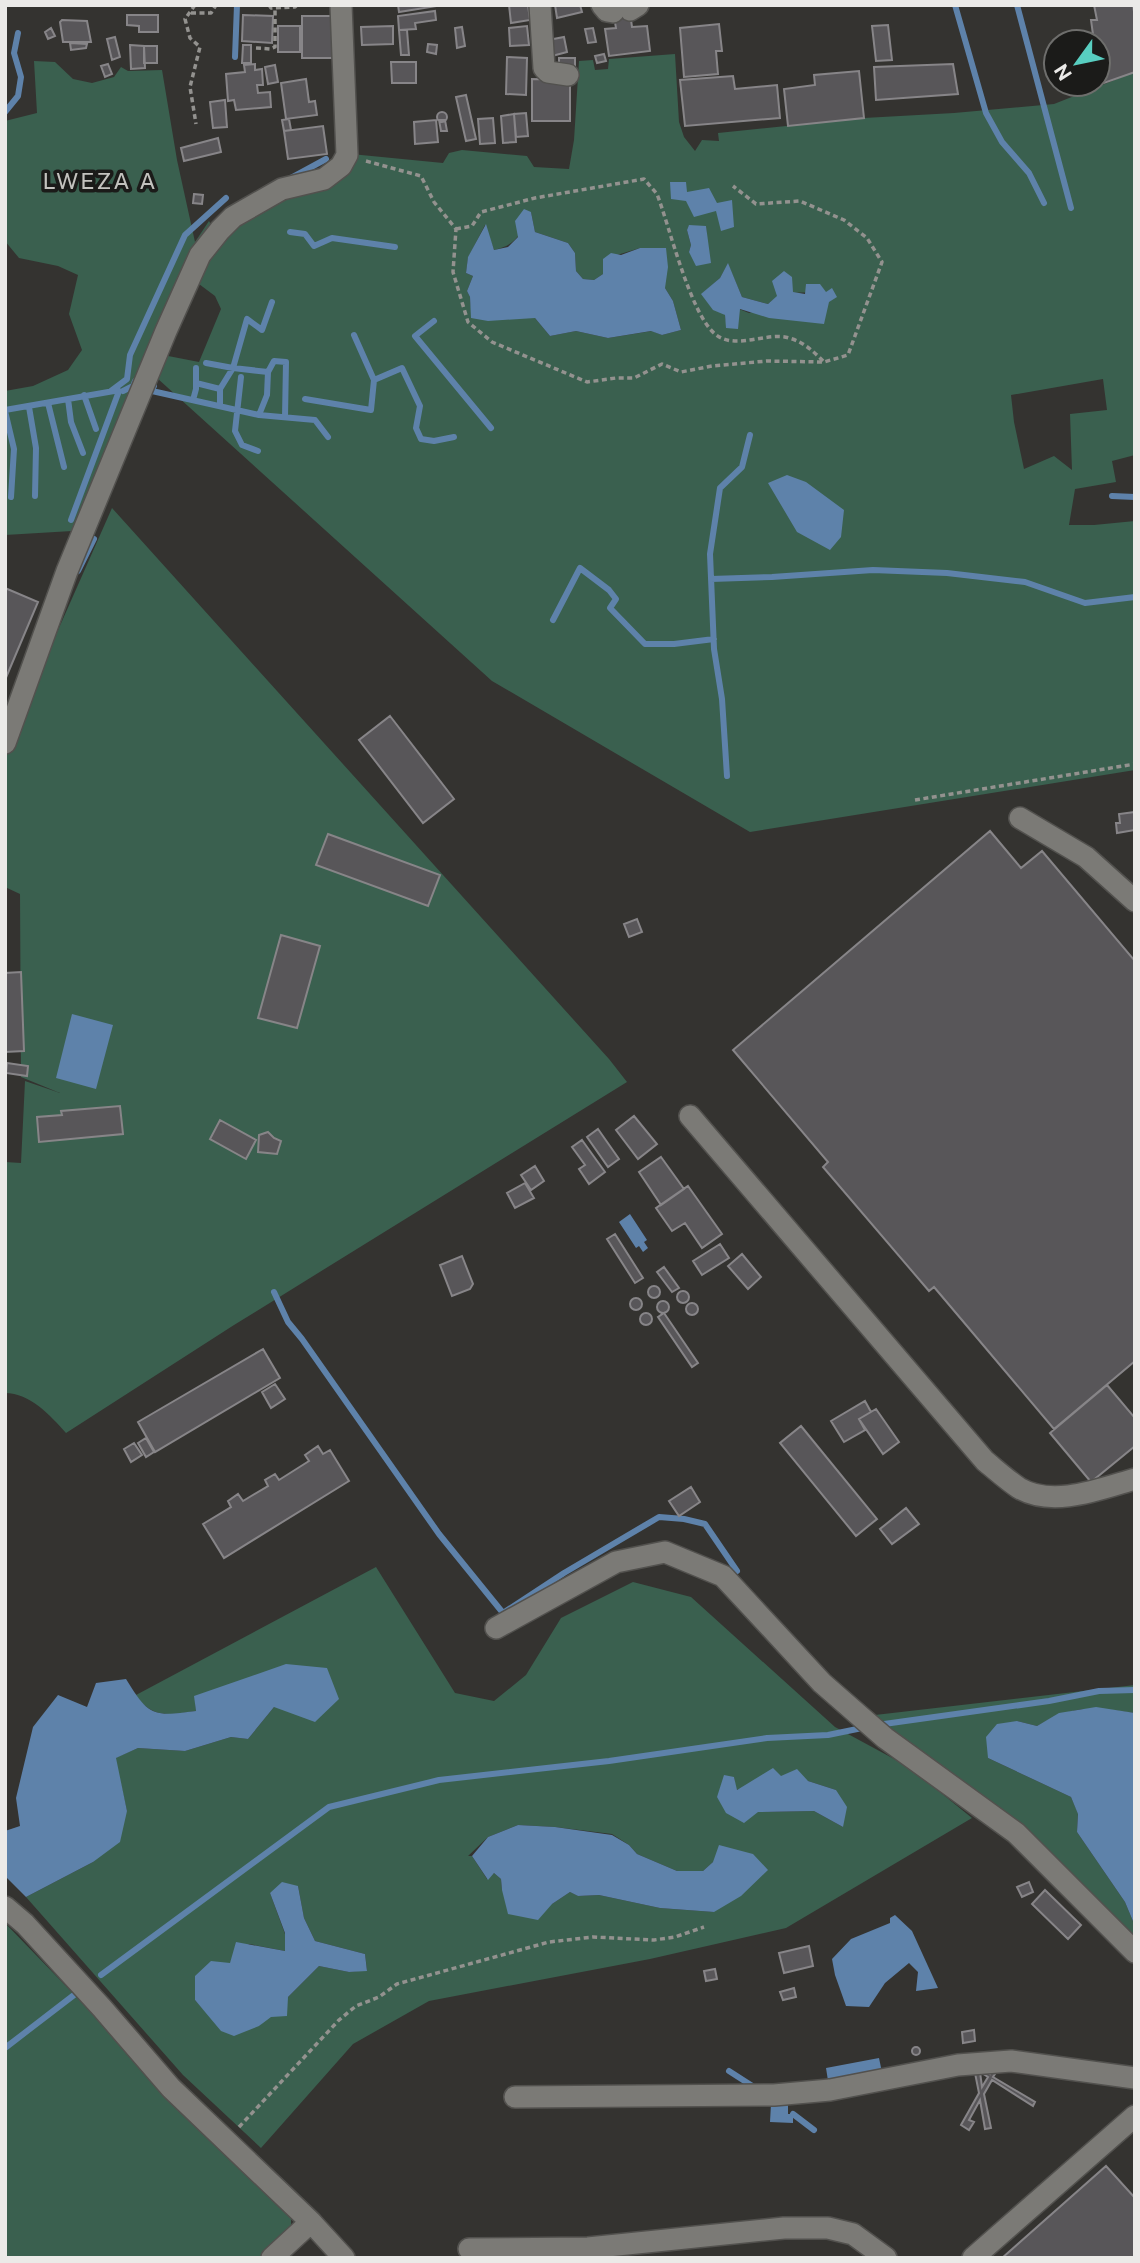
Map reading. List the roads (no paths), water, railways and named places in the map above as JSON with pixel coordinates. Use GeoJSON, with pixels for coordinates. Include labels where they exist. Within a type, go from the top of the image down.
{"type":"FeatureCollection","features":[{"type":"Feature","properties":{"kind":"street"},"geometry":{"type":"LineString","coordinates":[[5,743],[67,571],[200,255],[233,217],[282,189],[324,179],[341,166],[347,155],[337,96],[341,5]]}},
{"type":"Feature","properties":{"kind":"street"},"geometry":{"type":"LineString","coordinates":[[540,5],[544,68],[548,72],[568,75]]}},
{"type":"Feature","properties":{"kind":"street"},"geometry":{"type":"LineString","coordinates":[[1020,818],[1086,857],[1135,901]]}},
{"type":"Feature","properties":{"kind":"street"},"geometry":{"type":"LineString","coordinates":[[690,1116],[985,1461],[1020,1488],[1041,1497],[1074,1494],[1135,1479]]}},
{"type":"Feature","properties":{"kind":"street"},"geometry":{"type":"LineString","coordinates":[[496,1628],[616,1562],[665,1552],[723,1576],[822,1683],[885,1738],[1016,1833],[1135,1952]]}},
{"type":"Feature","properties":{"kind":"street"},"geometry":{"type":"LineString","coordinates":[[5,1907],[102,2008],[171,2088],[311,2222],[344,2258]]}},
{"type":"Feature","properties":{"kind":"street"},"geometry":{"type":"LineString","coordinates":[[515,2098],[774,2095],[830,2090],[958,2065],[1011,2061],[1135,2078]]}},
{"type":"Feature","properties":{"kind":"street"},"geometry":{"type":"LineString","coordinates":[[973,2258],[1135,2116]]}},
{"type":"Feature","properties":{"kind":"street"},"geometry":{"type":"LineString","coordinates":[[272,2258],[311,2222]]}},
{"type":"Feature","properties":{"kind":"street"},"geometry":{"type":"LineString","coordinates":[[469,2249],[588,2248],[784,2228],[828,2228],[853,2234],[886,2258]]}},
{"type":"Feature","properties":{"kind":"water"},"geometry":{"type":"Polygon","coordinates":[[[670,182],[686,182],[687,192],[709,188],[717,203],[732,200],[734,227],[721,231],[716,211],[694,217],[686,201],[671,199],[670,182]]]}},
{"type":"Feature","properties":{"kind":"water"},"geometry":{"type":"Polygon","coordinates":[[[524,209],[531,212],[535,232],[568,243],[575,253],[576,271],[583,279],[594,280],[603,274],[603,259],[611,253],[621,255],[640,248],[666,248],[668,267],[665,288],[673,301],[681,330],[662,335],[651,331],[608,338],[576,331],[550,336],[535,318],[488,321],[471,318],[467,291],[473,276],[466,273],[468,257],[486,224],[494,250],[508,247],[518,237],[515,221],[524,209]]]}},
{"type":"Feature","properties":{"kind":"water"},"geometry":{"type":"Polygon","coordinates":[[[689,225],[706,226],[711,263],[696,266],[689,252],[689,225]]]}},
{"type":"Feature","properties":{"kind":"water"},"geometry":{"type":"Polygon","coordinates":[[[728,263],[742,297],[768,304],[777,296],[772,281],[784,271],[792,277],[793,292],[805,294],[806,284],[820,284],[826,292],[832,288],[837,297],[829,302],[824,324],[769,318],[740,309],[738,329],[726,328],[725,315],[713,310],[701,294],[720,278],[728,263]]]}},
{"type":"Feature","properties":{"kind":"water"},"geometry":{"type":"Polygon","coordinates":[[[787,475],[806,482],[844,510],[841,537],[830,550],[797,532],[768,483],[787,475]]]}},
{"type":"Feature","properties":{"kind":"water"},"geometry":{"type":"Polygon","coordinates":[[[72,1014],[113,1025],[96,1089],[56,1078],[72,1014]]]}},
{"type":"Feature","properties":{"kind":"water"},"geometry":{"type":"Polygon","coordinates":[[[630,1214],[647,1240],[644,1242],[648,1248],[643,1252],[639,1246],[636,1248],[619,1222],[630,1214]]]}},
{"type":"Feature","properties":{"kind":"water"},"geometry":{"type":"Polygon","coordinates":[[[286,1664],[327,1668],[339,1699],[315,1722],[274,1707],[248,1739],[231,1737],[185,1751],[138,1748],[116,1758],[127,1811],[120,1842],[93,1862],[26,1897],[5,1876],[5,1831],[20,1826],[16,1798],[33,1727],[58,1695],[87,1707],[96,1683],[126,1679],[140,1700],[153,1711],[170,1714],[196,1711],[194,1696],[286,1664]]]}},
{"type":"Feature","properties":{"kind":"water"},"geometry":{"type":"Polygon","coordinates":[[[1096,1707],[1135,1713],[1135,1926],[1125,1902],[1077,1832],[1078,1814],[1071,1797],[988,1758],[986,1737],[997,1724],[1017,1721],[1037,1726],[1059,1713],[1096,1707]]]}},
{"type":"Feature","properties":{"kind":"water"},"geometry":{"type":"Polygon","coordinates":[[[773,1768],[781,1776],[797,1769],[808,1781],[836,1790],[847,1807],[843,1827],[814,1811],[758,1812],[744,1823],[726,1813],[717,1797],[724,1775],[734,1777],[737,1790],[773,1768]]]}},
{"type":"Feature","properties":{"kind":"water"},"geometry":{"type":"Polygon","coordinates":[[[518,1825],[612,1835],[629,1845],[637,1854],[677,1871],[703,1871],[713,1862],[719,1845],[753,1854],[768,1870],[741,1896],[714,1912],[660,1908],[599,1895],[578,1896],[570,1892],[552,1904],[538,1920],[508,1914],[501,1879],[494,1873],[488,1880],[472,1856],[488,1837],[518,1825]]]}},
{"type":"Feature","properties":{"kind":"water"},"geometry":{"type":"Polygon","coordinates":[[[282,1882],[298,1886],[304,1918],[315,1941],[365,1954],[367,1971],[349,1972],[319,1966],[288,1997],[287,2016],[271,2017],[259,2026],[234,2036],[221,2031],[195,2000],[195,1976],[211,1961],[230,1963],[236,1942],[285,1951],[285,1933],[270,1893],[282,1882]]]}},
{"type":"Feature","properties":{"kind":"water"},"geometry":{"type":"Polygon","coordinates":[[[895,1915],[912,1931],[938,1988],[916,1991],[918,1972],[909,1963],[885,1983],[869,2007],[846,2006],[832,1959],[851,1939],[890,1923],[890,1918],[895,1915]]]}},
{"type":"Feature","properties":{"kind":"water"},"geometry":{"type":"Polygon","coordinates":[[[879,2058],[883,2077],[829,2087],[826,2068],[879,2058]]]}},
{"type":"Feature","properties":{"kind":"water"},"geometry":{"type":"Polygon","coordinates":[[[771,2104],[788,2105],[788,2114],[793,2114],[793,2123],[770,2122],[771,2104]]]}},
{"type":"Feature","properties":{"kind":"waterway"},"geometry":{"type":"LineString","coordinates":[[235,57],[237,5]]}},
{"type":"Feature","properties":{"kind":"waterway"},"geometry":{"type":"LineString","coordinates":[[955,5],[986,113],[1002,142],[1029,173],[1044,203]]}},
{"type":"Feature","properties":{"kind":"waterway"},"geometry":{"type":"LineString","coordinates":[[1017,5],[1071,208]]}},
{"type":"Feature","properties":{"kind":"waterway"},"geometry":{"type":"LineString","coordinates":[[5,112],[18,96],[21,77],[14,53],[18,33]]}},
{"type":"Feature","properties":{"kind":"waterway"},"geometry":{"type":"LineString","coordinates":[[291,178],[326,159]]}},
{"type":"Feature","properties":{"kind":"waterway"},"geometry":{"type":"LineString","coordinates":[[111,391],[127,379],[130,355],[185,235],[226,198]]}},
{"type":"Feature","properties":{"kind":"waterway"},"geometry":{"type":"LineString","coordinates":[[290,232],[305,234],[314,246],[332,238],[395,247]]}},
{"type":"Feature","properties":{"kind":"waterway"},"geometry":{"type":"LineString","coordinates":[[272,302],[262,330],[247,319],[233,368],[268,372],[274,361],[286,362],[285,417]]}},
{"type":"Feature","properties":{"kind":"waterway"},"geometry":{"type":"LineString","coordinates":[[434,321],[415,336],[491,428]]}},
{"type":"Feature","properties":{"kind":"waterway"},"geometry":{"type":"LineString","coordinates":[[305,399],[371,410],[374,380],[354,335]]}},
{"type":"Feature","properties":{"kind":"waterway"},"geometry":{"type":"LineString","coordinates":[[206,363],[233,368],[220,389]]}},
{"type":"Feature","properties":{"kind":"waterway"},"geometry":{"type":"LineString","coordinates":[[193,400],[196,368]]}},
{"type":"Feature","properties":{"kind":"waterway"},"geometry":{"type":"LineString","coordinates":[[374,380],[402,368],[420,406],[416,428],[421,439],[434,441],[454,437]]}},
{"type":"Feature","properties":{"kind":"waterway"},"geometry":{"type":"LineString","coordinates":[[259,415],[267,395],[268,372]]}},
{"type":"Feature","properties":{"kind":"waterway"},"geometry":{"type":"LineString","coordinates":[[241,377],[235,431],[242,445],[258,451]]}},
{"type":"Feature","properties":{"kind":"waterway"},"geometry":{"type":"LineString","coordinates":[[123,391],[133,386],[135,381]]}},
{"type":"Feature","properties":{"kind":"waterway"},"geometry":{"type":"LineString","coordinates":[[196,383],[220,389],[220,406]]}},
{"type":"Feature","properties":{"kind":"waterway"},"geometry":{"type":"LineString","coordinates":[[154,386],[152,391],[259,415],[315,420],[328,437]]}},
{"type":"Feature","properties":{"kind":"waterway"},"geometry":{"type":"LineString","coordinates":[[5,410],[114,391]]}},
{"type":"Feature","properties":{"kind":"waterway"},"geometry":{"type":"LineString","coordinates":[[71,520],[119,391]]}},
{"type":"Feature","properties":{"kind":"waterway"},"geometry":{"type":"LineString","coordinates":[[84,395],[96,429]]}},
{"type":"Feature","properties":{"kind":"waterway"},"geometry":{"type":"LineString","coordinates":[[68,399],[71,422],[83,453]]}},
{"type":"Feature","properties":{"kind":"waterway"},"geometry":{"type":"LineString","coordinates":[[48,403],[64,467]]}},
{"type":"Feature","properties":{"kind":"waterway"},"geometry":{"type":"LineString","coordinates":[[29,407],[36,448],[35,496]]}},
{"type":"Feature","properties":{"kind":"waterway"},"geometry":{"type":"LineString","coordinates":[[5,411],[14,449],[11,497]]}},
{"type":"Feature","properties":{"kind":"waterway"},"geometry":{"type":"LineString","coordinates":[[727,776],[722,699],[714,649],[710,554],[720,488],[742,467],[750,435]]}},
{"type":"Feature","properties":{"kind":"waterway"},"geometry":{"type":"LineString","coordinates":[[1112,496],[1135,497]]}},
{"type":"Feature","properties":{"kind":"waterway"},"geometry":{"type":"LineString","coordinates":[[78,571],[94,539]]}},
{"type":"Feature","properties":{"kind":"waterway"},"geometry":{"type":"LineString","coordinates":[[553,620],[580,568],[609,590],[616,599],[610,608],[645,644],[714,639]]}},
{"type":"Feature","properties":{"kind":"waterway"},"geometry":{"type":"LineString","coordinates":[[711,579],[873,570],[947,573],[1025,582],[1085,603],[1135,597]]}},
{"type":"Feature","properties":{"kind":"waterway"},"geometry":{"type":"LineString","coordinates":[[274,1292],[288,1322],[439,1534],[503,1613],[659,1517],[705,1524],[737,1571]]}},
{"type":"Feature","properties":{"kind":"waterway"},"geometry":{"type":"LineString","coordinates":[[877,1725],[1049,1701],[1099,1691],[1135,1690]]}},
{"type":"Feature","properties":{"kind":"waterway"},"geometry":{"type":"LineString","coordinates":[[101,1975],[329,1807],[439,1780],[609,1761],[767,1738],[828,1735],[867,1727]]}},
{"type":"Feature","properties":{"kind":"waterway"},"geometry":{"type":"LineString","coordinates":[[5,2048],[74,1995]]}},
{"type":"Feature","properties":{"kind":"waterway"},"geometry":{"type":"LineString","coordinates":[[729,2071],[757,2089]]}},
{"type":"Feature","properties":{"kind":"waterway"},"geometry":{"type":"LineString","coordinates":[[793,2114],[814,2130]]}},
{"type":"Feature","properties":{"kind":"district","name":"LWEZA A"},"geometry":{"type":"Point","coordinates":[100,181]}}]}
